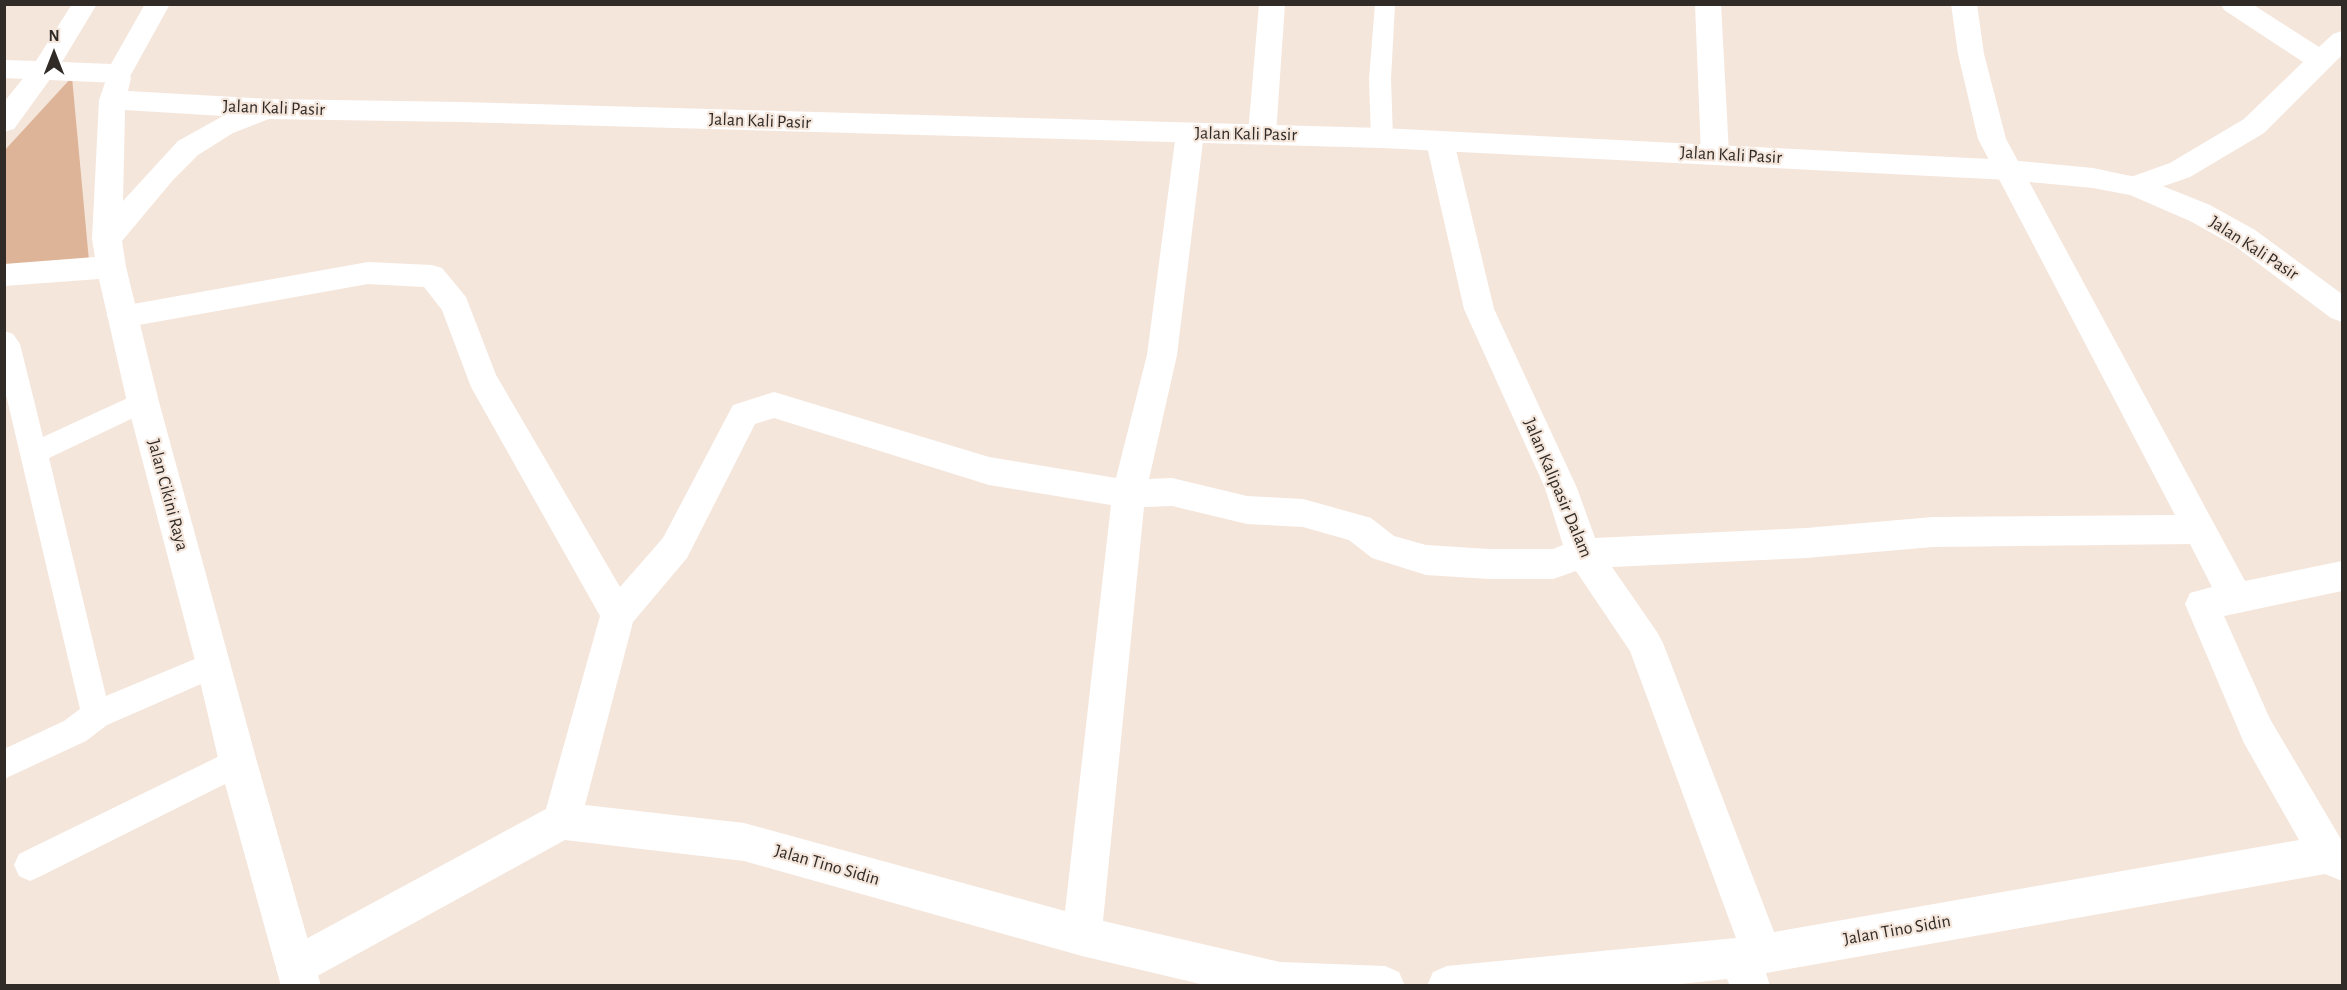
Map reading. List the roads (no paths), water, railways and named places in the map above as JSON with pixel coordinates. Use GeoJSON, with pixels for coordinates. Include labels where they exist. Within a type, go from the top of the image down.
{"type":"FeatureCollection","features":[{"type":"Feature","properties":{"kind":"street"},"geometry":{"type":"LineString","coordinates":[[4,122],[44,71],[85,4]]}},
{"type":"Feature","properties":{"kind":"street","name":"Jalan Cikini Raya"},"geometry":{"type":"LineString","coordinates":[[158,4],[119,74],[112,100],[109,253],[143,402],[238,762],[298,976]]}},
{"type":"Feature","properties":{"kind":"street"},"geometry":{"type":"LineString","coordinates":[[1262,134],[1272,4]]}},
{"type":"Feature","properties":{"kind":"street"},"geometry":{"type":"LineString","coordinates":[[1708,4],[1714,143]]}},
{"type":"Feature","properties":{"kind":"street"},"geometry":{"type":"LineString","coordinates":[[1964,4],[1971,54],[1992,139],[2236,598]]}},
{"type":"Feature","properties":{"kind":"street"},"geometry":{"type":"LineString","coordinates":[[2233,4],[2321,61]]}},
{"type":"Feature","properties":{"kind":"street"},"geometry":{"type":"LineString","coordinates":[[2135,186],[2180,170],[2254,126],[2343,40]]}},
{"type":"Feature","properties":{"kind":"street"},"geometry":{"type":"LineString","coordinates":[[4,69],[119,74]]}},
{"type":"Feature","properties":{"kind":"street","name":"Jalan Kali Pasir"},"geometry":{"type":"LineString","coordinates":[[112,100],[270,109],[462,112],[1262,134],[1440,142],[1714,143],[2094,178],[2135,186],[2200,213],[2245,238],[2343,310]]}},
{"type":"Feature","properties":{"kind":"street"},"geometry":{"type":"LineString","coordinates":[[4,275],[109,253],[163,173],[189,148],[223,126],[270,109]]}},
{"type":"Feature","properties":{"kind":"street"},"geometry":{"type":"LineString","coordinates":[[1082,936],[1129,494],[1162,355],[1190,133]]}},
{"type":"Feature","properties":{"kind":"street","name":"Jalan Kalipasir Dalam"},"geometry":{"type":"LineString","coordinates":[[1440,142],[1479,309],[1560,488],[1583,553],[1645,643],[1750,966]]}},
{"type":"Feature","properties":{"kind":"street"},"geometry":{"type":"LineString","coordinates":[[122,316],[368,273],[432,276],[455,305],[482,378],[618,615]]}},
{"type":"Feature","properties":{"kind":"street"},"geometry":{"type":"LineString","coordinates":[[298,976],[562,821],[618,615],[675,548],[744,414],[774,405],[988,471],[1129,494],[1172,492],[1247,510],[1303,513],[1359,528],[1384,548],[1426,560],[1489,564],[1553,564],[1583,553],[1806,543],[1933,532],[2198,529]]}},
{"type":"Feature","properties":{"kind":"street"},"geometry":{"type":"LineString","coordinates":[[2335,858],[2258,731],[2202,604],[2343,576]]}},
{"type":"Feature","properties":{"kind":"street","name":"Jalan Tino Sidin"},"geometry":{"type":"LineString","coordinates":[[562,821],[744,842],[1082,936],[1280,982],[1384,986]]}},
{"type":"Feature","properties":{"kind":"street","name":"Jalan Tino Sidin"},"geometry":{"type":"LineString","coordinates":[[1447,986],[1750,966],[2335,858]]}},
{"type":"Feature","properties":{"kind":"lane"},"geometry":{"type":"LineString","coordinates":[[1382,138],[1380,79],[1384,4]]}},
{"type":"Feature","properties":{"kind":"lane"},"geometry":{"type":"LineString","coordinates":[[4,341],[7,344],[34,453],[96,716]]}},
{"type":"Feature","properties":{"kind":"lane"},"geometry":{"type":"LineString","coordinates":[[34,453],[143,402]]}},
{"type":"Feature","properties":{"kind":"lane"},"geometry":{"type":"LineString","coordinates":[[4,765],[75,731],[96,716],[214,664]]}},
{"type":"Feature","properties":{"kind":"lane"},"geometry":{"type":"LineString","coordinates":[[30,865],[238,762]]}}]}
